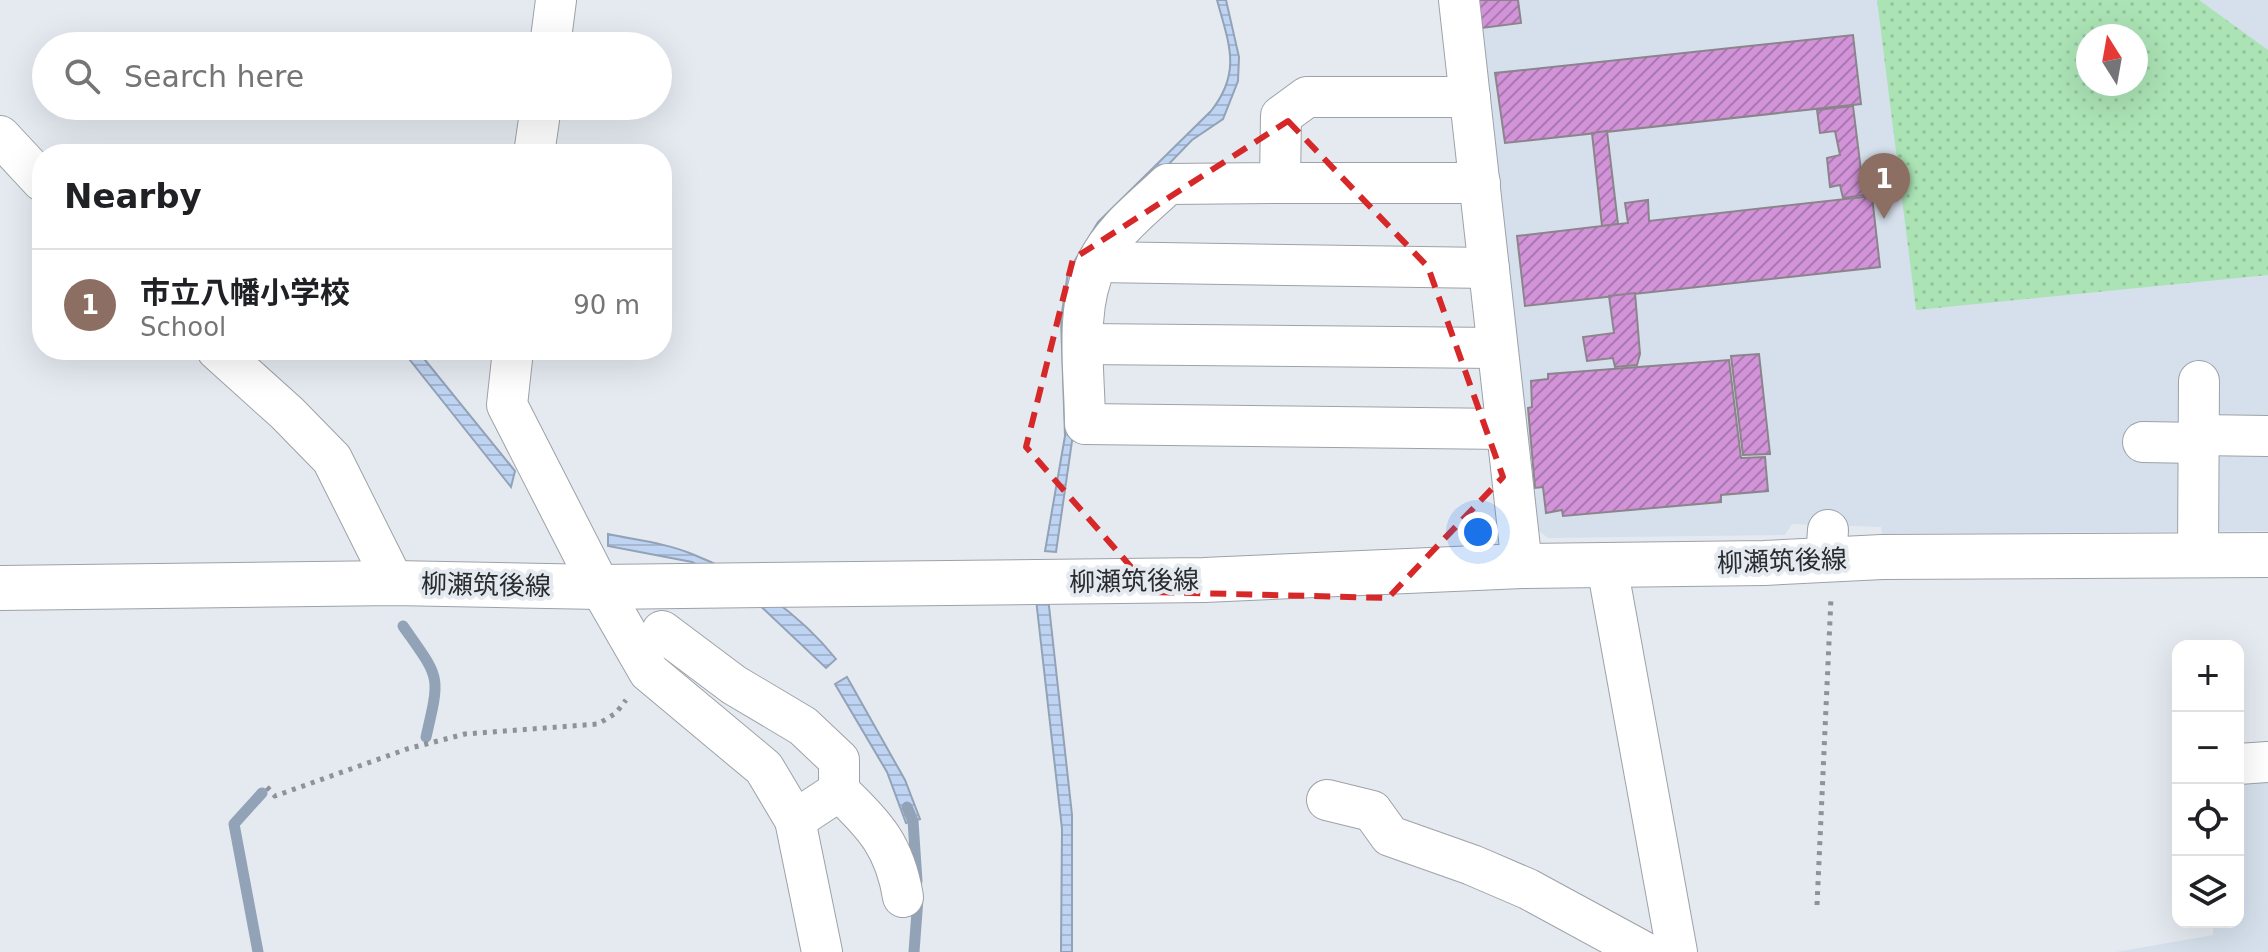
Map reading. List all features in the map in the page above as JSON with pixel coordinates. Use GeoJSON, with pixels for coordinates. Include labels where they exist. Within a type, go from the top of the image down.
{"type":"FeatureCollection","features":[{"type":"Feature","properties":{"kind":"main road","name":"柳瀬筑後線"},"geometry":{"type":"LineString","coordinates":[[0,588],[394,583],[600,587],[1204,580],[1522,566],[1607,566],[1829,550],[2268,555]]}},
{"type":"Feature","properties":{"kind":"street"},"geometry":{"type":"LineString","coordinates":[[552,32],[556,0]]}},
{"type":"Feature","properties":{"kind":"street"},"geometry":{"type":"LineString","coordinates":[[1459,0],[1522,566]]}},
{"type":"Feature","properties":{"kind":"street"},"geometry":{"type":"LineString","coordinates":[[1280,183],[1281,116],[1307,97],[1470,97]]}},
{"type":"Feature","properties":{"kind":"street"},"geometry":{"type":"LineString","coordinates":[[535,144],[539,120]]}},
{"type":"Feature","properties":{"kind":"street"},"geometry":{"type":"LineString","coordinates":[[0,136],[32,170]]}},
{"type":"Feature","properties":{"kind":"street"},"geometry":{"type":"LineString","coordinates":[[1480,183],[1168,184],[1118,232],[1097,262],[1084,300],[1085,424],[1506,429]]}},
{"type":"Feature","properties":{"kind":"street"},"geometry":{"type":"LineString","coordinates":[[1097,262],[1489,268]]}},
{"type":"Feature","properties":{"kind":"street"},"geometry":{"type":"LineString","coordinates":[[1084,344],[1497,348]]}},
{"type":"Feature","properties":{"kind":"street"},"geometry":{"type":"LineString","coordinates":[[228,360],[332,459],[394,583]]}},
{"type":"Feature","properties":{"kind":"street"},"geometry":{"type":"LineString","coordinates":[[512,360],[507,405],[600,587],[649,672],[764,768],[795,820],[822,952]]}},
{"type":"Feature","properties":{"kind":"street"},"geometry":{"type":"LineString","coordinates":[[2198,555],[2199,381]]}},
{"type":"Feature","properties":{"kind":"street"},"geometry":{"type":"LineString","coordinates":[[2143,442],[2268,436]]}},
{"type":"Feature","properties":{"kind":"street"},"geometry":{"type":"LineString","coordinates":[[1607,566],[1677,952]]}},
{"type":"Feature","properties":{"kind":"street"},"geometry":{"type":"LineString","coordinates":[[662,631],[734,685],[803,726],[839,760],[839,791],[871,821],[898,863],[903,897]]}},
{"type":"Feature","properties":{"kind":"street"},"geometry":{"type":"LineString","coordinates":[[2244,764],[2268,762]]}},
{"type":"Feature","properties":{"kind":"street"},"geometry":{"type":"LineString","coordinates":[[795,820],[839,791]]}},
{"type":"Feature","properties":{"kind":"street"},"geometry":{"type":"LineString","coordinates":[[1327,800],[1372,811],[1390,836],[1528,889],[1644,952]]}},
{"type":"Feature","properties":{"kind":"path"},"geometry":{"type":"LineString","coordinates":[[1817,905],[1829,550]]}},
{"type":"Feature","properties":{"kind":"path"},"geometry":{"type":"LineString","coordinates":[[267,787],[275,796],[407,749],[465,734],[598,724],[616,713],[649,672]]}},
{"type":"Feature","properties":{"kind":"highlighted area"},"geometry":{"type":"Polygon","coordinates":[[[1288,121],[1428,267],[1503,477],[1388,598],[1153,592],[1026,447],[1073,259],[1288,121]]]}},
{"type":"Feature","properties":{"kind":"shaded area"},"geometry":{"type":"Polygon","coordinates":[[[1475,0],[2268,0],[2268,531],[1882,534],[1881,527],[1792,524],[1785,535],[1548,538],[1533,526],[1475,0]]]}},
{"type":"Feature","properties":{"kind":"shaded area"},"geometry":{"type":"Polygon","coordinates":[[[2244,774],[2268,774],[2268,952],[2116,952],[2213,935],[2213,928],[2244,928],[2244,774]]]}},
{"type":"Feature","properties":{"kind":"green space"},"geometry":{"type":"Polygon","coordinates":[[[1877,0],[2199,0],[2268,50],[2268,275],[1916,310],[1877,0]]]}},
{"type":"Feature","properties":{"kind":"water"},"geometry":{"type":"Polygon","coordinates":[[[1217,0],[1226,0],[1239,57],[1238,81],[1223,119],[1192,140],[1102,233],[1056,552],[1045,551],[1065,436],[1061,319],[1068,272],[1098,222],[1211,111],[1221,97],[1230,70],[1230,57],[1217,0]]]}},
{"type":"Feature","properties":{"kind":"water"},"geometry":{"type":"Polygon","coordinates":[[[410,360],[425,360],[515,471],[511,487],[410,360]]]}},
{"type":"Feature","properties":{"kind":"water"},"geometry":{"type":"Polygon","coordinates":[[[608,534],[661,544],[712,562],[751,584],[789,612],[836,659],[826,668],[750,596],[692,562],[608,546],[608,534]]]}},
{"type":"Feature","properties":{"kind":"water"},"geometry":{"type":"Polygon","coordinates":[[[1048,597],[1072,815],[1072,952],[1061,952],[1062,829],[1036,599],[1048,597]]]}},
{"type":"Feature","properties":{"kind":"water"},"geometry":{"type":"Polygon","coordinates":[[[847,677],[905,780],[920,819],[906,823],[887,772],[835,684],[847,677]]]}},
{"type":"Feature","properties":{"kind":"building"},"geometry":{"type":"Polygon","coordinates":[[[1478,0],[1518,0],[1521,23],[1482,28],[1478,0]]]}},
{"type":"Feature","properties":{"kind":"building"},"geometry":{"type":"Polygon","coordinates":[[[1853,35],[1861,104],[1505,143],[1495,73],[1853,35]]]}},
{"type":"Feature","properties":{"kind":"building"},"geometry":{"type":"Polygon","coordinates":[[[1853,106],[1864,195],[1843,198],[1840,185],[1830,187],[1827,158],[1840,155],[1835,131],[1820,133],[1817,110],[1853,106]]]}},
{"type":"Feature","properties":{"kind":"building"},"geometry":{"type":"Polygon","coordinates":[[[1607,131],[1618,224],[1602,226],[1592,133],[1607,131]]]}},
{"type":"Feature","properties":{"kind":"building"},"geometry":{"type":"Polygon","coordinates":[[[1872,196],[1880,267],[1525,306],[1517,236],[1628,223],[1625,203],[1648,200],[1649,221],[1872,196]]]}},
{"type":"Feature","properties":{"kind":"building"},"geometry":{"type":"Polygon","coordinates":[[[1635,293],[1640,354],[1637,365],[1615,367],[1613,358],[1587,361],[1583,337],[1614,333],[1609,296],[1635,293]]]}},
{"type":"Feature","properties":{"kind":"building"},"geometry":{"type":"Polygon","coordinates":[[[1759,354],[1770,454],[1743,455],[1731,356],[1759,354]]]}},
{"type":"Feature","properties":{"kind":"building"},"geometry":{"type":"Polygon","coordinates":[[[1729,360],[1741,458],[1765,457],[1768,491],[1721,495],[1721,502],[1563,516],[1562,510],[1546,513],[1543,487],[1535,488],[1528,408],[1532,407],[1531,381],[1548,379],[1548,374],[1729,360]]]}},
{"type":"Feature","properties":{"kind":"waterway"},"geometry":{"type":"LineString","coordinates":[[403,626],[434,677],[434,700],[426,737]]}},
{"type":"Feature","properties":{"kind":"waterway"},"geometry":{"type":"LineString","coordinates":[[258,952],[234,824],[262,793]]}},
{"type":"Feature","properties":{"kind":"waterway"},"geometry":{"type":"LineString","coordinates":[[907,807],[913,821],[917,881]]}},
{"type":"Feature","properties":{"kind":"waterway"},"geometry":{"type":"LineString","coordinates":[[914,952],[918,898]]}},
{"type":"Feature","properties":{"kind":"place","name":"市立八幡小学校"},"geometry":{"type":"Point","coordinates":[1884,219]}}]}
